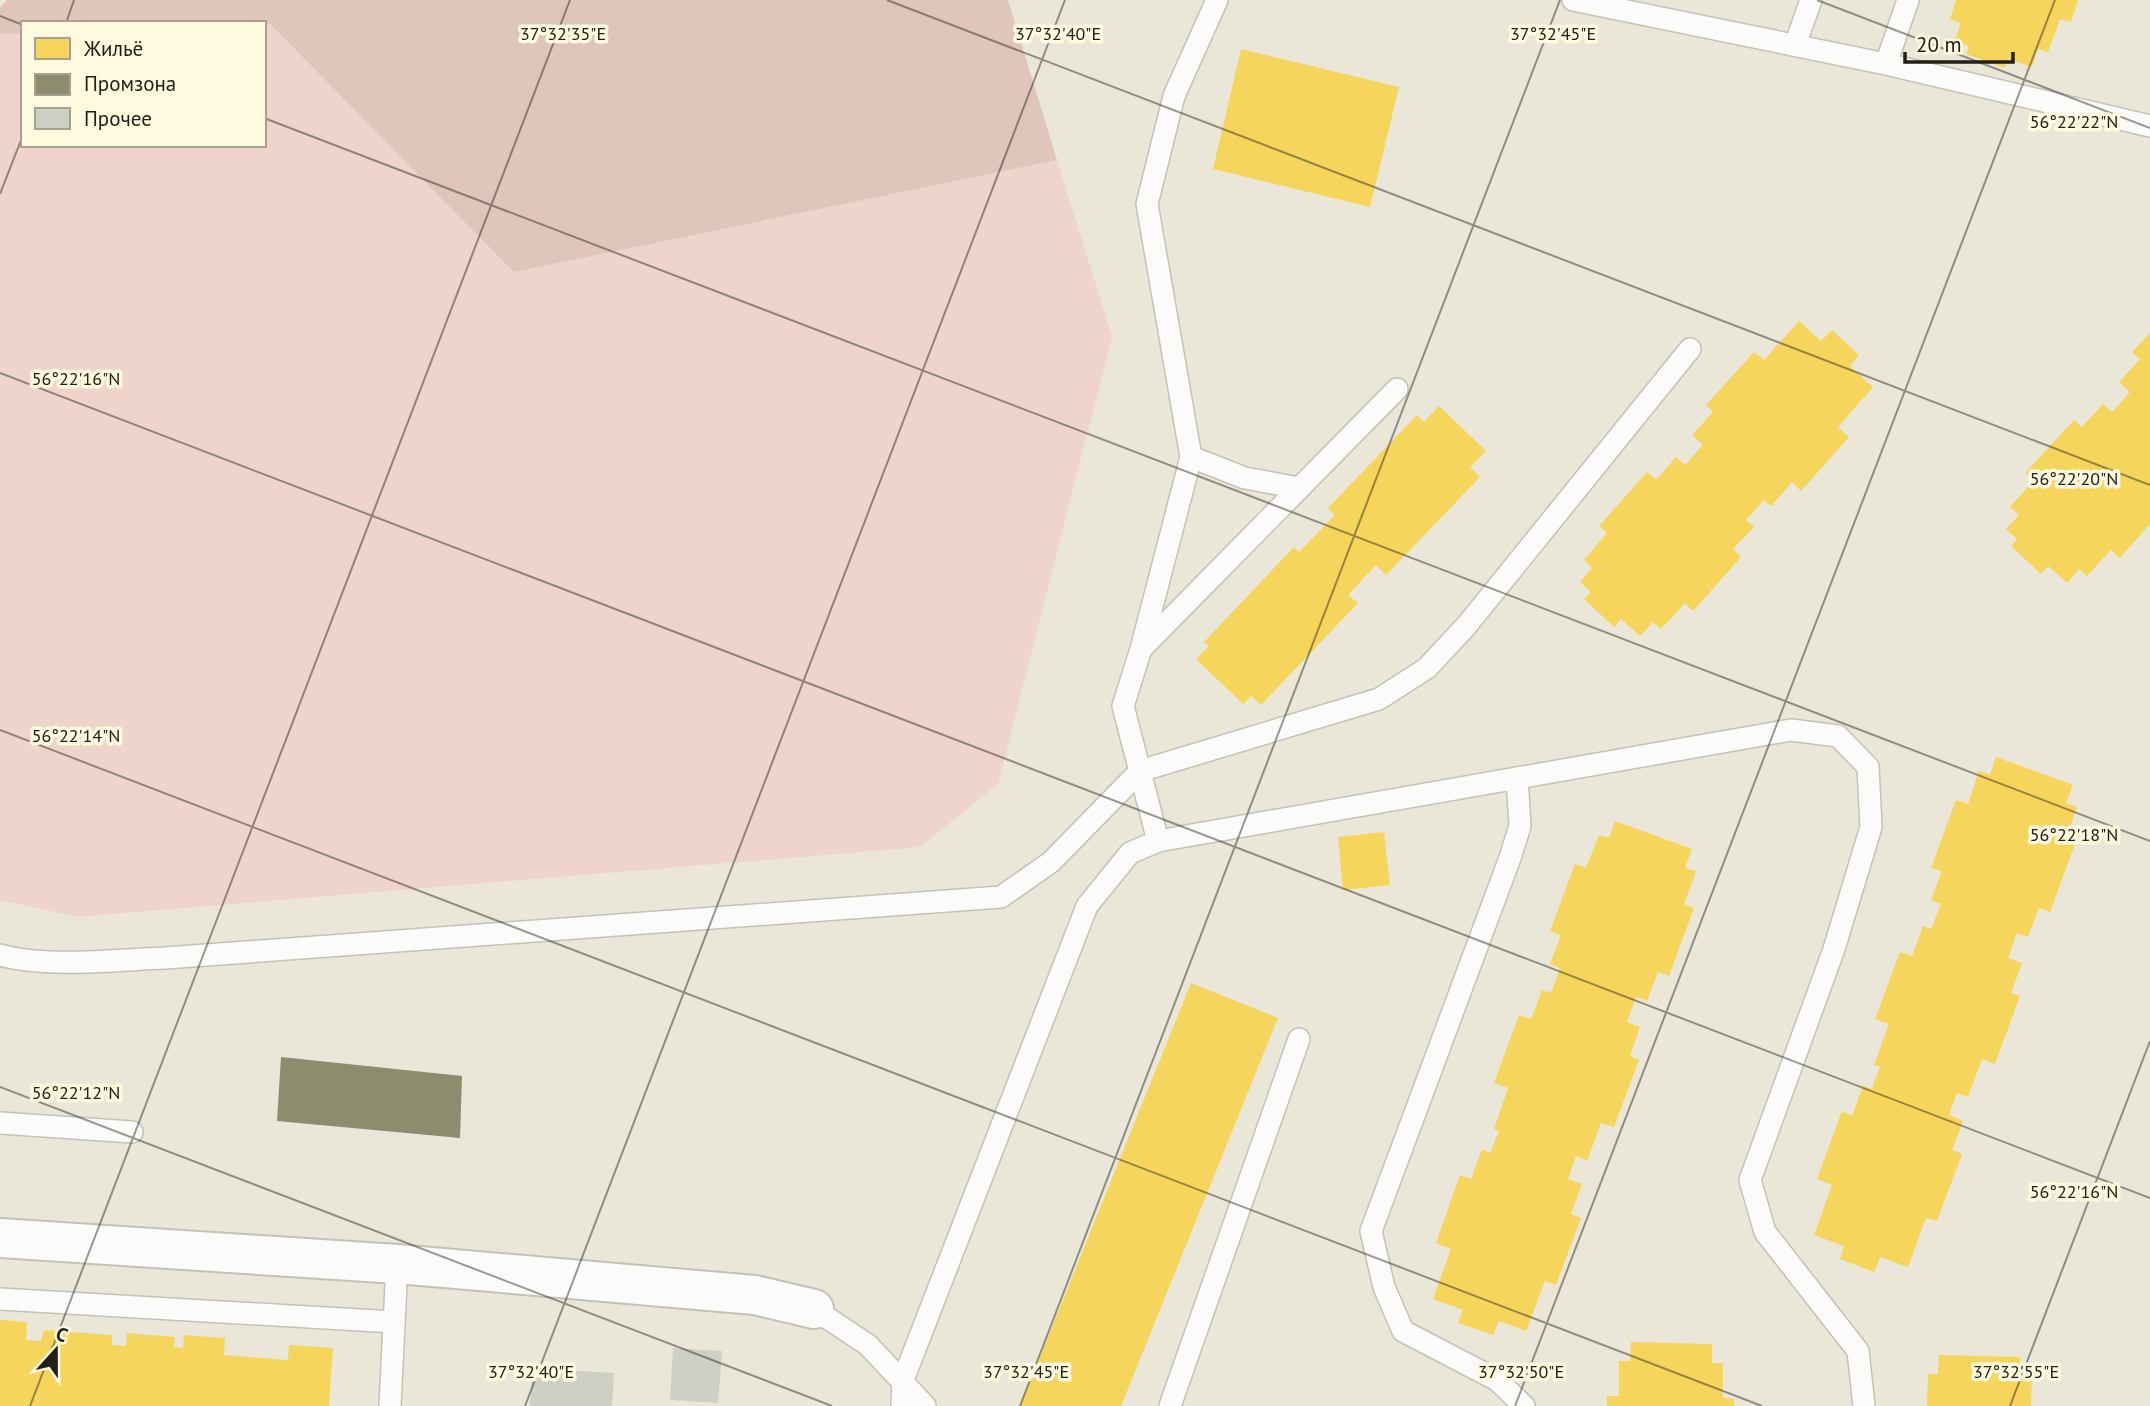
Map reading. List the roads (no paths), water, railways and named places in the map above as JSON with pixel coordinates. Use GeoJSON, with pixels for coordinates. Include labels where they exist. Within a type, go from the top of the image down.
{"type":"FeatureCollection","features":[{"type":"Feature","properties":{"kind":"street"},"geometry":{"type":"LineString","coordinates":[[0,1238],[397,1264],[755,1295],[814,1309]]}},
{"type":"Feature","properties":{"kind":"lane"},"geometry":{"type":"LineString","coordinates":[[1158,841],[1123,706],[1141,649],[1191,457],[1147,204],[1174,96],[1217,0]]}},
{"type":"Feature","properties":{"kind":"lane"},"geometry":{"type":"LineString","coordinates":[[1573,0],[1886,64],[2150,126]]}},
{"type":"Feature","properties":{"kind":"lane"},"geometry":{"type":"LineString","coordinates":[[1795,45],[1811,0]]}},
{"type":"Feature","properties":{"kind":"lane"},"geometry":{"type":"LineString","coordinates":[[1886,64],[1908,0]]}},
{"type":"Feature","properties":{"kind":"lane"},"geometry":{"type":"LineString","coordinates":[[0,955],[73,962],[165,958],[1001,897],[1051,862],[1140,771],[1379,699],[1427,668],[1467,625],[1690,349]]}},
{"type":"Feature","properties":{"kind":"lane"},"geometry":{"type":"LineString","coordinates":[[1141,649],[1397,389]]}},
{"type":"Feature","properties":{"kind":"lane"},"geometry":{"type":"LineString","coordinates":[[1191,457],[1245,478],[1299,488]]}},
{"type":"Feature","properties":{"kind":"lane"},"geometry":{"type":"LineString","coordinates":[[902,1406],[902,1380],[1087,906],[1130,853],[1158,841],[1791,730],[1838,736],[1868,767],[1871,827],[1834,949],[1750,1180],[1765,1232],[1858,1352],[1864,1406]]}},
{"type":"Feature","properties":{"kind":"lane"},"geometry":{"type":"LineString","coordinates":[[1517,778],[1520,826],[1510,858],[1371,1231],[1384,1287],[1403,1331],[1497,1380],[1524,1406]]}},
{"type":"Feature","properties":{"kind":"lane"},"geometry":{"type":"LineString","coordinates":[[1170,1406],[1299,1039]]}},
{"type":"Feature","properties":{"kind":"lane"},"geometry":{"type":"LineString","coordinates":[[0,1123],[132,1132]]}},
{"type":"Feature","properties":{"kind":"lane"},"geometry":{"type":"LineString","coordinates":[[390,1406],[397,1264]]}},
{"type":"Feature","properties":{"kind":"lane"},"geometry":{"type":"LineString","coordinates":[[0,1298],[394,1322]]}},
{"type":"Feature","properties":{"kind":"lane"},"geometry":{"type":"LineString","coordinates":[[814,1309],[868,1345],[925,1406]]}}]}
